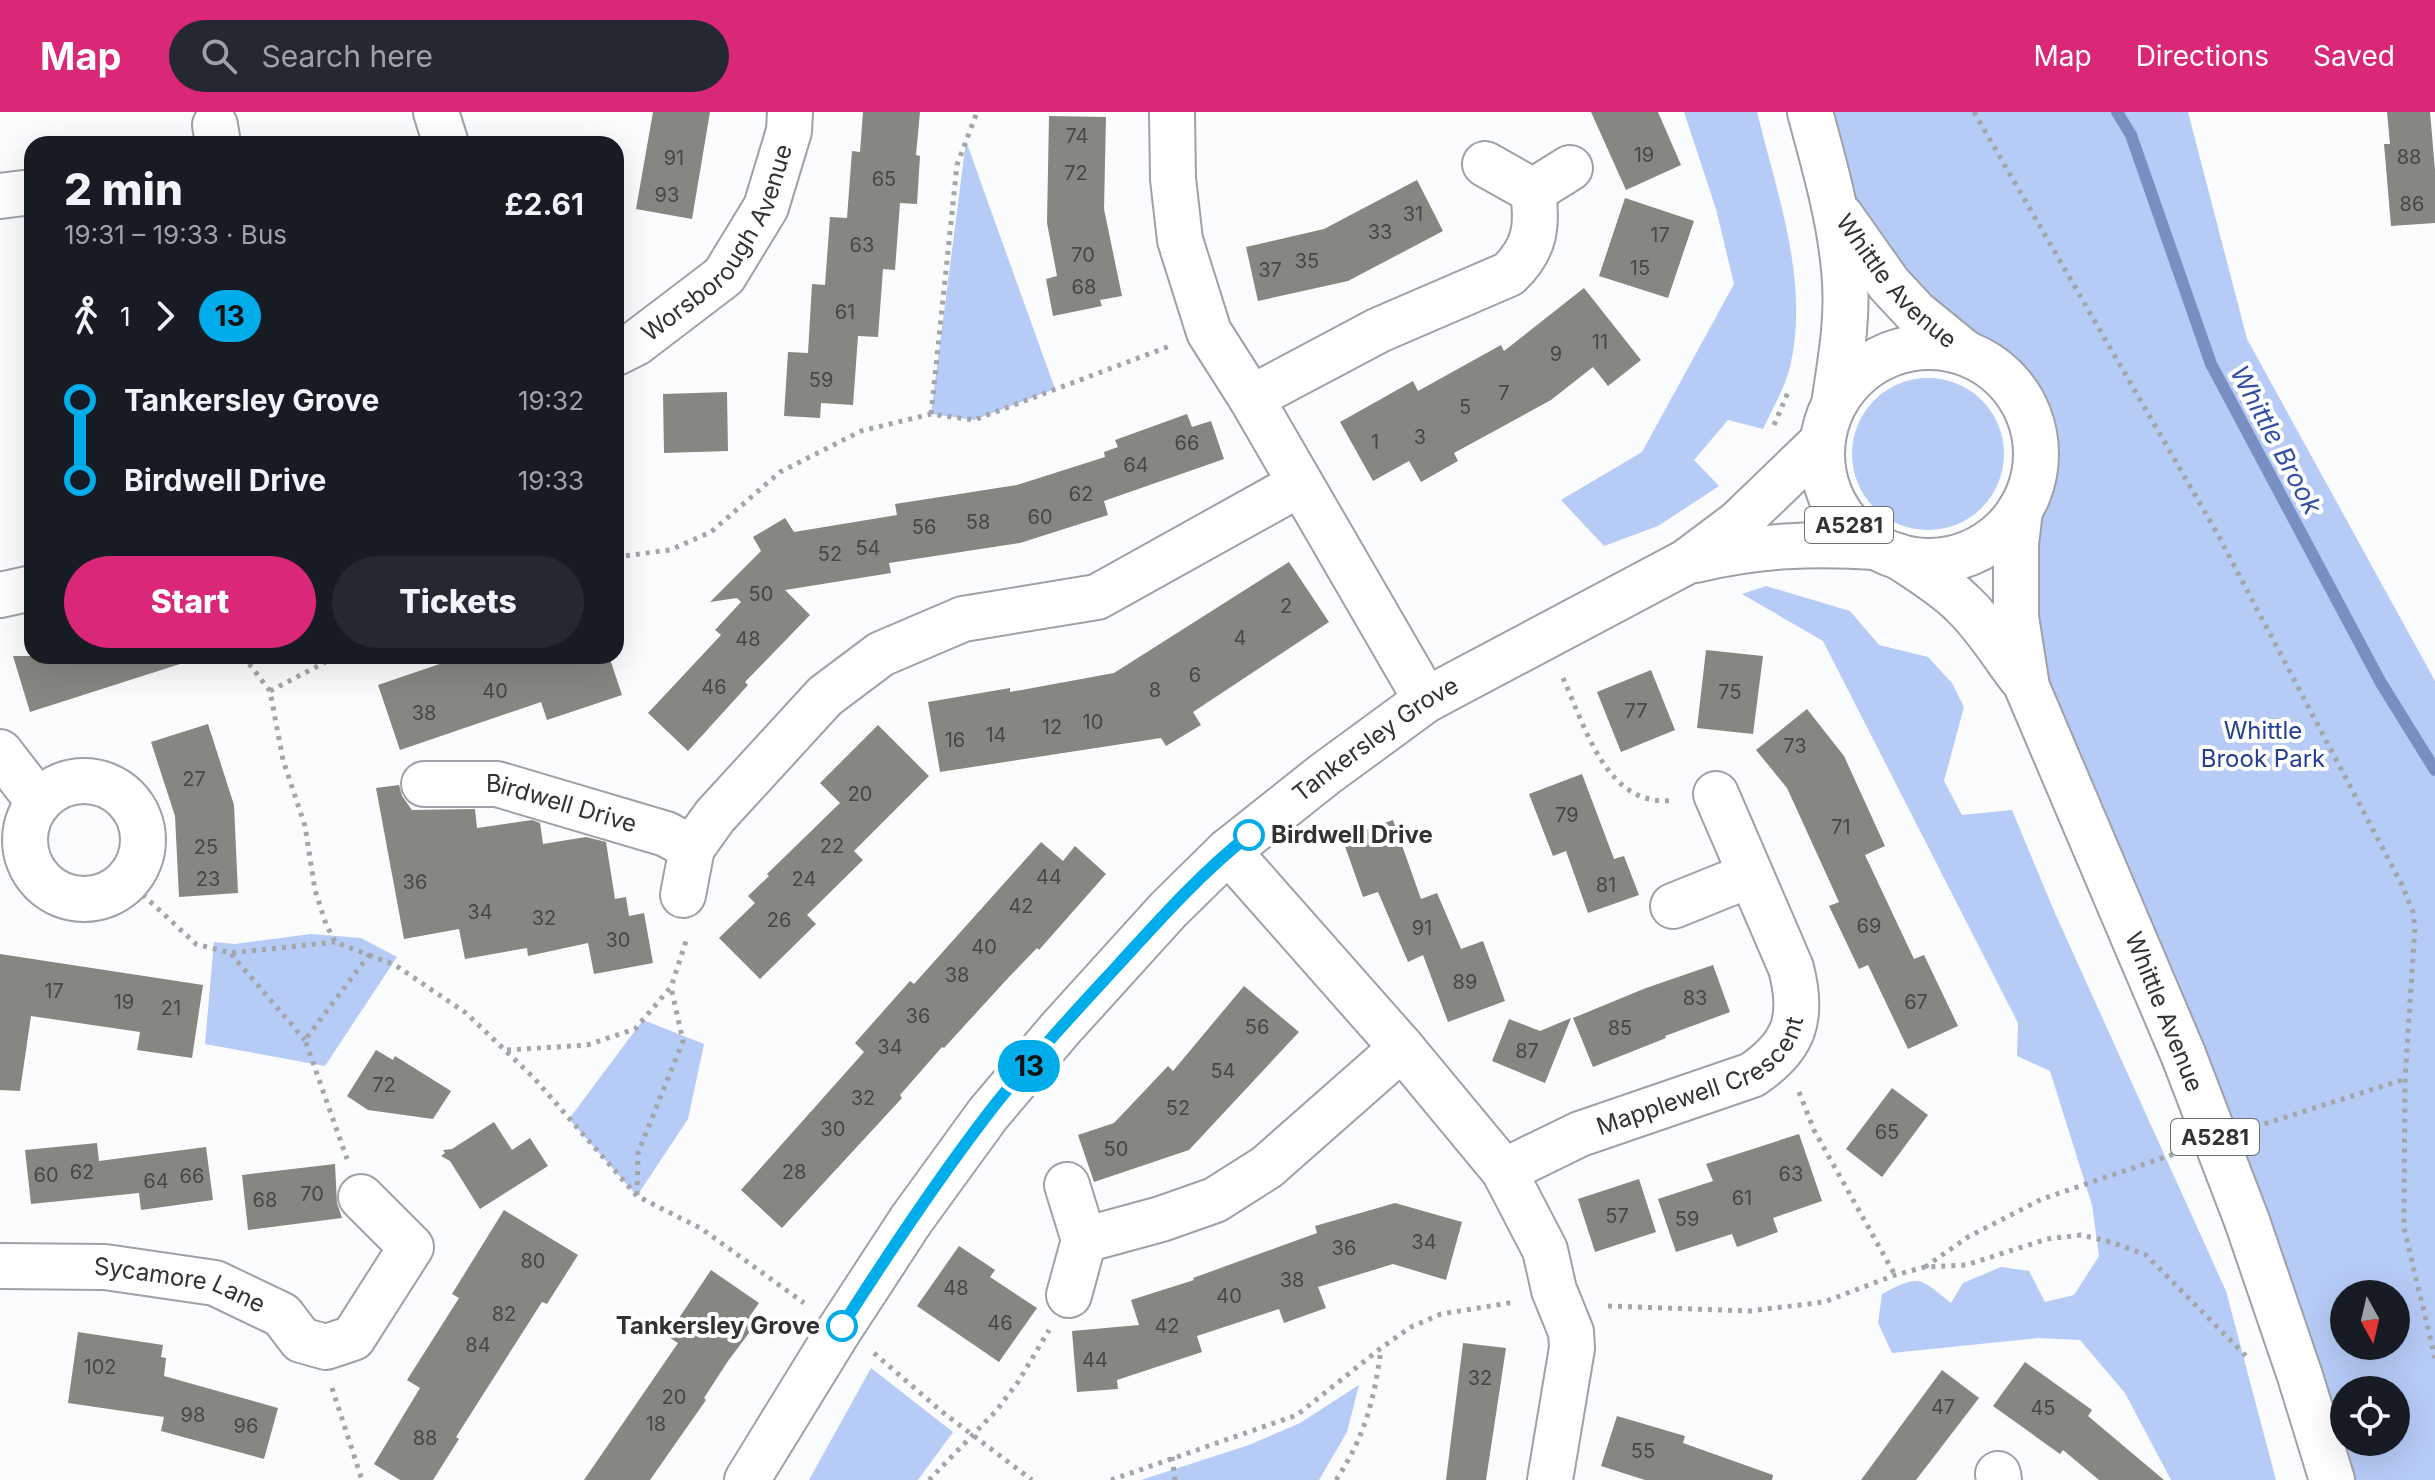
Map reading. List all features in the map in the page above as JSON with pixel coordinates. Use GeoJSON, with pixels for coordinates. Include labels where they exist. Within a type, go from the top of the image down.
{"type":"FeatureCollection","features":[{"type":"Feature","properties":{"kind":"street"},"geometry":{"type":"LineString","coordinates":[[436,112],[444,136]]}},
{"type":"Feature","properties":{"kind":"street","name":"Worsborough Avenue"},"geometry":{"type":"LineString","coordinates":[[624,349],[724,276],[766,207],[789,131],[790,112]]}},
{"type":"Feature","properties":{"kind":"street"},"geometry":{"type":"LineString","coordinates":[[1172,112],[1173,179],[1180,240],[1209,332],[1251,398],[1426,700]]}},
{"type":"Feature","properties":{"kind":"street","name":"Whittle Avenue"},"geometry":{"type":"LineString","coordinates":[[1810,112],[1836,207],[1844,271],[1843,347],[1828,423]]}},
{"type":"Feature","properties":{"kind":"street"},"geometry":{"type":"LineString","coordinates":[[1485,164],[1533,191]]}},
{"type":"Feature","properties":{"kind":"street"},"geometry":{"type":"LineString","coordinates":[[1533,191],[1570,168]]}},
{"type":"Feature","properties":{"kind":"street"},"geometry":{"type":"LineString","coordinates":[[1251,398],[1379,330],[1509,274],[1524,260],[1533,238],[1536,213],[1533,191]]}},
{"type":"Feature","properties":{"kind":"street"},"geometry":{"type":"LineString","coordinates":[[0,196],[24,193]]}},
{"type":"Feature","properties":{"kind":"street","name":"Whittle Avenue"},"geometry":{"type":"LineString","coordinates":[[1836,207],[1889,284],[1916,313],[1964,352]]}},
{"type":"Feature","properties":{"kind":"street","name":"A5281"},"geometry":{"type":"LineString","coordinates":[[1934,347],[1964,352],[1989,364],[2009,382],[2025,405],[2034,431],[2036,458],[2031,486],[2020,510],[1996,537],[1966,554],[1932,561],[1887,552],[1851,528],[1833,503],[1823,473],[1828,423],[1852,379],[1876,361],[1904,350],[1934,347]]}},
{"type":"Feature","properties":{"kind":"street","name":"Tankersley Grove"},"geometry":{"type":"LineString","coordinates":[[747,1480],[879,1270],[988,1114],[1168,910],[1228,851],[1325,774],[1426,700],[1686,562],[1738,523],[1828,423]]}},
{"type":"Feature","properties":{"kind":"street"},"geometry":{"type":"LineString","coordinates":[[683,895],[692,848],[715,816],[825,696],[881,654],[963,619],[1097,597],[1300,484]]}},
{"type":"Feature","properties":{"kind":"street","name":"Whittle Avenue"},"geometry":{"type":"LineString","coordinates":[[2020,510],[2015,579],[2016,617],[2027,687]]}},
{"type":"Feature","properties":{"kind":"street","name":"Tankersley Grove"},"geometry":{"type":"LineString","coordinates":[[1686,562],[1761,547],[1832,544],[1887,552]]}},
{"type":"Feature","properties":{"kind":"street","name":"Whittle Avenue"},"geometry":{"type":"LineString","coordinates":[[1887,552],[1937,582],[1962,604],[1985,628],[2027,687],[2183,1054],[2247,1221],[2332,1480]]}},
{"type":"Feature","properties":{"kind":"street"},"geometry":{"type":"LineString","coordinates":[[0,595],[24,590]]}},
{"type":"Feature","properties":{"kind":"street"},"geometry":{"type":"LineString","coordinates":[[0,752],[38,801]]}},
{"type":"Feature","properties":{"kind":"street"},"geometry":{"type":"LineString","coordinates":[[90,780],[108,785],[124,796],[136,810],[144,847],[128,881],[111,893],[92,900],[71,899],[52,891],[37,877],[27,859],[24,839],[28,818],[38,801],[53,788],[90,780]]}},
{"type":"Feature","properties":{"kind":"street","name":"Birdwell Drive"},"geometry":{"type":"LineString","coordinates":[[424,784],[497,784],[666,834],[692,848]]}},
{"type":"Feature","properties":{"kind":"street","name":"Mapplewell Crescent"},"geometry":{"type":"LineString","coordinates":[[1504,1171],[1580,1134],[1752,1075],[1770,1063],[1793,1031],[1798,1012],[1797,990],[1791,968],[1716,794]]}},
{"type":"Feature","properties":{"kind":"street"},"geometry":{"type":"LineString","coordinates":[[1228,851],[1402,1048],[1504,1171],[1545,1250],[1554,1290],[1571,1332],[1572,1348],[1550,1480]]}},
{"type":"Feature","properties":{"kind":"street"},"geometry":{"type":"LineString","coordinates":[[1673,906],[1750,875]]}},
{"type":"Feature","properties":{"kind":"street"},"geometry":{"type":"LineString","coordinates":[[1084,1240],[1161,1219],[1215,1200],[1267,1167],[1402,1048]]}},
{"type":"Feature","properties":{"kind":"street"},"geometry":{"type":"LineString","coordinates":[[1067,1185],[1084,1240],[1069,1295]]}},
{"type":"Feature","properties":{"kind":"street"},"geometry":{"type":"LineString","coordinates":[[326,1347],[353,1338],[411,1247],[361,1197]]}},
{"type":"Feature","properties":{"kind":"street","name":"Sycamore Lane"},"geometry":{"type":"LineString","coordinates":[[0,1266],[105,1267],[215,1283],[282,1315],[301,1340],[326,1347]]}},
{"type":"Feature","properties":{"kind":"path"},"geometry":{"type":"LineString","coordinates":[[931,414],[957,165],[977,112]]}},
{"type":"Feature","properties":{"kind":"path"},"geometry":{"type":"LineString","coordinates":[[1974,112],[2217,533],[2402,885],[2413,912],[2415,927],[2405,1079],[2404,1228],[2435,1358]]}},
{"type":"Feature","properties":{"kind":"path"},"geometry":{"type":"LineString","coordinates":[[624,556],[670,550],[711,532],[780,472],[861,431],[931,414],[974,420],[1209,332]]}},
{"type":"Feature","properties":{"kind":"path"},"geometry":{"type":"LineString","coordinates":[[1783,405],[1791,385]]}},
{"type":"Feature","properties":{"kind":"path"},"geometry":{"type":"LineString","coordinates":[[249,664],[270,691],[283,760],[305,826],[315,890],[335,942]]}},
{"type":"Feature","properties":{"kind":"path"},"geometry":{"type":"LineString","coordinates":[[270,691],[322,664]]}},
{"type":"Feature","properties":{"kind":"path"},"geometry":{"type":"LineString","coordinates":[[1562,677],[1604,768],[1625,789],[1658,803],[1716,794]]}},
{"type":"Feature","properties":{"kind":"path"},"geometry":{"type":"LineString","coordinates":[[128,881],[196,944],[231,953],[335,942],[395,965],[466,1013],[506,1050],[637,1196],[702,1229],[808,1306]]}},
{"type":"Feature","properties":{"kind":"path"},"geometry":{"type":"LineString","coordinates":[[506,1050],[587,1045],[635,1029],[671,987],[692,921],[683,895]]}},
{"type":"Feature","properties":{"kind":"path"},"geometry":{"type":"LineString","coordinates":[[231,953],[305,1040],[361,1197]]}},
{"type":"Feature","properties":{"kind":"path"},"geometry":{"type":"LineString","coordinates":[[305,1040],[369,955]]}},
{"type":"Feature","properties":{"kind":"path"},"geometry":{"type":"LineString","coordinates":[[637,1196],[638,1153],[683,1041],[671,987]]}},
{"type":"Feature","properties":{"kind":"path"},"geometry":{"type":"LineString","coordinates":[[1783,1048],[1814,1130],[1895,1275]]}},
{"type":"Feature","properties":{"kind":"path"},"geometry":{"type":"LineString","coordinates":[[2243,1131],[2405,1079]]}},
{"type":"Feature","properties":{"kind":"path"},"geometry":{"type":"LineString","coordinates":[[1925,1267],[1968,1237],[2042,1199],[2184,1150]]}},
{"type":"Feature","properties":{"kind":"path"},"geometry":{"type":"LineString","coordinates":[[1603,1306],[1749,1311],[1824,1302],[1925,1267],[1966,1265],[2047,1239],[2081,1235],[2146,1255],[2251,1361]]}},
{"type":"Feature","properties":{"kind":"path"},"geometry":{"type":"LineString","coordinates":[[929,1480],[997,1410],[1018,1382],[1069,1295]]}},
{"type":"Feature","properties":{"kind":"path"},"geometry":{"type":"LineString","coordinates":[[1111,1480],[1297,1415],[1381,1348],[1411,1327],[1441,1314],[1472,1307],[1525,1302]]}},
{"type":"Feature","properties":{"kind":"path"},"geometry":{"type":"LineString","coordinates":[[326,1347],[332,1393],[362,1480]]}},
{"type":"Feature","properties":{"kind":"path"},"geometry":{"type":"LineString","coordinates":[[1336,1480],[1354,1452],[1366,1423],[1375,1396],[1381,1348]]}},
{"type":"Feature","properties":{"kind":"path"},"geometry":{"type":"LineString","coordinates":[[864,1356],[869,1349],[973,1436],[1032,1480]]}},
{"type":"Feature","properties":{"kind":"path"},"geometry":{"type":"LineString","coordinates":[[1172,1457],[1175,1480]]}},
{"type":"Feature","properties":{"kind":"green space"},"geometry":{"type":"Polygon","coordinates":[[[1684,112],[1757,112],[1782,206],[1794,271],[1795,335],[1790,367],[1763,429],[1728,420],[1694,460],[1719,486],[1658,526],[1604,546],[1561,500],[1642,452],[1734,284],[1716,209],[1684,112]]]}},
{"type":"Feature","properties":{"kind":"green space","name":"Whittle Brook Park"},"geometry":{"type":"Polygon","coordinates":[[[1818,112],[2188,112],[2247,339],[2435,681],[2435,1480],[2344,1480],[2335,1456],[2410,1456],[2410,1376],[2330,1376],[2330,1443],[2048,700],[2016,497],[2028,413],[2035,405],[2006,355],[1966,337],[1835,216],[1818,112]]]}},
{"type":"Feature","properties":{"kind":"green space"},"geometry":{"type":"Polygon","coordinates":[[[966,141],[1055,389],[974,420],[931,414],[966,141]]]}},
{"type":"Feature","properties":{"kind":"green space"},"geometry":{"type":"Polygon","coordinates":[[[1928,378],[1957,383],[1982,400],[1999,425],[2004,454],[1999,483],[1982,508],[1957,525],[1928,530],[1899,525],[1874,508],[1857,483],[1852,454],[1857,425],[1874,400],[1899,383],[1928,378]]]}},
{"type":"Feature","properties":{"kind":"green space"},"geometry":{"type":"Polygon","coordinates":[[[1766,586],[1850,611],[1879,645],[1928,657],[1952,683],[1964,707],[1944,781],[1962,815],[2012,810],[2054,911],[2226,1291],[2276,1480],[2171,1480],[2125,1393],[2080,1340],[2038,1338],[1892,1353],[1878,1323],[1882,1294],[1904,1283],[1925,1283],[1951,1303],[1963,1283],[2001,1267],[2029,1271],[2045,1302],[2074,1295],[2099,1256],[2092,1205],[2050,1071],[2017,1056],[2018,1023],[1823,641],[1742,594],[1766,586]]]}},
{"type":"Feature","properties":{"kind":"green space"},"geometry":{"type":"Polygon","coordinates":[[[311,934],[361,938],[397,957],[325,1066],[205,1044],[214,942],[235,944],[311,934]]]}},
{"type":"Feature","properties":{"kind":"green space"},"geometry":{"type":"Polygon","coordinates":[[[643,1020],[704,1044],[688,1119],[637,1196],[569,1119],[643,1020]]]}},
{"type":"Feature","properties":{"kind":"green space"},"geometry":{"type":"Polygon","coordinates":[[[871,1368],[953,1432],[918,1480],[809,1480],[871,1368]]]}},
{"type":"Feature","properties":{"kind":"green space"},"geometry":{"type":"Polygon","coordinates":[[[1359,1385],[1347,1432],[1319,1480],[1141,1480],[1249,1445],[1300,1423],[1359,1385]]]}},
{"type":"Feature","properties":{"kind":"building"},"geometry":{"type":"Polygon","coordinates":[[[653,112],[710,112],[692,219],[636,209],[653,112]]]}},
{"type":"Feature","properties":{"kind":"building"},"geometry":{"type":"Polygon","coordinates":[[[863,112],[920,112],[916,155],[920,156],[917,204],[900,203],[895,270],[883,269],[878,337],[858,336],[853,405],[821,403],[820,418],[784,416],[788,352],[808,353],[812,284],[825,285],[830,217],[847,218],[852,151],[860,152],[863,112]]]}},
{"type":"Feature","properties":{"kind":"building"},"geometry":{"type":"Polygon","coordinates":[[[1591,112],[1658,112],[1681,165],[1626,190],[1591,112]]]}},
{"type":"Feature","properties":{"kind":"building"},"geometry":{"type":"Polygon","coordinates":[[[2387,112],[2430,112],[2435,223],[2391,226],[2384,144],[2390,144],[2387,112]]]}},
{"type":"Feature","properties":{"kind":"building"},"geometry":{"type":"Polygon","coordinates":[[[1049,116],[1106,117],[1104,209],[1122,296],[1100,300],[1102,306],[1053,316],[1046,279],[1057,276],[1047,223],[1049,116]]]}},
{"type":"Feature","properties":{"kind":"building"},"geometry":{"type":"Polygon","coordinates":[[[1417,180],[1443,231],[1348,281],[1258,301],[1246,247],[1324,229],[1417,180]]]}},
{"type":"Feature","properties":{"kind":"building"},"geometry":{"type":"Polygon","coordinates":[[[1625,198],[1694,221],[1668,298],[1599,276],[1625,198]]]}},
{"type":"Feature","properties":{"kind":"building"},"geometry":{"type":"Polygon","coordinates":[[[1584,288],[1641,360],[1608,386],[1593,367],[1551,400],[1454,453],[1458,461],[1421,482],[1409,461],[1373,481],[1340,422],[1413,381],[1418,391],[1501,345],[1504,351],[1584,288]]]}},
{"type":"Feature","properties":{"kind":"building"},"geometry":{"type":"Polygon","coordinates":[[[727,392],[728,451],[664,453],[663,394],[727,392]]]}},
{"type":"Feature","properties":{"kind":"building"},"geometry":{"type":"Polygon","coordinates":[[[1187,414],[1192,427],[1211,421],[1224,459],[1104,501],[1108,515],[1020,543],[889,563],[891,573],[785,590],[810,615],[745,682],[748,685],[688,751],[648,713],[721,635],[715,630],[741,602],[737,598],[710,602],[761,551],[753,537],[785,518],[794,532],[897,515],[895,504],[1017,485],[1105,457],[1104,452],[1118,447],[1115,440],[1187,414]]]}},
{"type":"Feature","properties":{"kind":"building"},"geometry":{"type":"Polygon","coordinates":[[[1289,562],[1329,622],[1193,712],[1201,725],[1166,746],[1161,738],[940,772],[928,702],[1010,688],[1010,692],[1114,673],[1289,562]]]}},
{"type":"Feature","properties":{"kind":"building"},"geometry":{"type":"Polygon","coordinates":[[[1706,650],[1763,656],[1753,734],[1697,728],[1706,650]]]}},
{"type":"Feature","properties":{"kind":"building"},"geometry":{"type":"Polygon","coordinates":[[[13,656],[24,656],[24,664],[180,664],[30,712],[13,656]]]}},
{"type":"Feature","properties":{"kind":"building"},"geometry":{"type":"Polygon","coordinates":[[[440,664],[612,664],[622,695],[547,720],[541,702],[400,750],[378,685],[440,664]]]}},
{"type":"Feature","properties":{"kind":"building"},"geometry":{"type":"Polygon","coordinates":[[[1651,670],[1675,730],[1621,752],[1597,692],[1651,670]]]}},
{"type":"Feature","properties":{"kind":"building"},"geometry":{"type":"Polygon","coordinates":[[[1807,709],[1844,756],[1885,846],[1865,855],[1914,959],[1924,955],[1958,1026],[1908,1049],[1868,965],[1859,969],[1829,906],[1839,902],[1787,788],[1756,750],[1807,709]]]}},
{"type":"Feature","properties":{"kind":"building"},"geometry":{"type":"Polygon","coordinates":[[[208,724],[234,805],[238,893],[179,897],[175,816],[151,742],[208,724]]]}},
{"type":"Feature","properties":{"kind":"building"},"geometry":{"type":"Polygon","coordinates":[[[878,725],[929,776],[854,851],[863,860],[807,915],[816,924],[760,979],[719,938],[755,903],[748,896],[769,876],[767,874],[840,803],[820,783],[878,725]]]}},
{"type":"Feature","properties":{"kind":"building"},"geometry":{"type":"Polygon","coordinates":[[[1582,774],[1614,859],[1624,856],[1639,895],[1588,913],[1566,851],[1553,856],[1529,794],[1582,774]]]}},
{"type":"Feature","properties":{"kind":"building"},"geometry":{"type":"Polygon","coordinates":[[[399,785],[402,796],[412,810],[475,809],[477,828],[532,820],[540,823],[543,844],[586,837],[606,842],[615,899],[626,897],[629,916],[644,913],[653,963],[594,974],[588,943],[528,956],[527,948],[465,959],[459,929],[404,939],[376,788],[399,785]]]}},
{"type":"Feature","properties":{"kind":"building"},"geometry":{"type":"Polygon","coordinates":[[[1393,820],[1421,899],[1437,893],[1461,949],[1483,941],[1505,1001],[1448,1022],[1423,955],[1408,962],[1378,892],[1363,897],[1342,838],[1393,820]]]}},
{"type":"Feature","properties":{"kind":"building"},"geometry":{"type":"Polygon","coordinates":[[[1041,842],[1063,861],[1075,846],[1106,874],[1039,950],[1037,948],[942,1047],[900,1095],[902,1098],[782,1228],[741,1190],[864,1052],[855,1043],[910,981],[914,984],[1041,842]]]}},
{"type":"Feature","properties":{"kind":"building"},"geometry":{"type":"Polygon","coordinates":[[[0,954],[203,985],[192,1058],[137,1050],[140,1032],[31,1016],[20,1091],[0,1090],[0,954]]]}},
{"type":"Feature","properties":{"kind":"building"},"geometry":{"type":"Polygon","coordinates":[[[1713,965],[1730,1012],[1593,1067],[1573,1018],[1713,965]]]}},
{"type":"Feature","properties":{"kind":"building"},"geometry":{"type":"Polygon","coordinates":[[[1244,986],[1299,1032],[1189,1150],[1094,1182],[1078,1135],[1114,1123],[1168,1066],[1173,1071],[1244,986]]]}},
{"type":"Feature","properties":{"kind":"building"},"geometry":{"type":"Polygon","coordinates":[[[1571,1018],[1545,1083],[1492,1061],[1509,1019],[1540,1031],[1571,1018]]]}},
{"type":"Feature","properties":{"kind":"building"},"geometry":{"type":"Polygon","coordinates":[[[376,1050],[393,1060],[395,1056],[451,1091],[433,1119],[368,1110],[347,1096],[376,1050]]]}},
{"type":"Feature","properties":{"kind":"building"},"geometry":{"type":"Polygon","coordinates":[[[1892,1088],[1928,1115],[1882,1177],[1846,1149],[1892,1088]]]}},
{"type":"Feature","properties":{"kind":"building"},"geometry":{"type":"Polygon","coordinates":[[[494,1122],[512,1150],[530,1138],[548,1166],[480,1209],[450,1161],[441,1156],[445,1153],[443,1150],[452,1149],[494,1122]]]}},
{"type":"Feature","properties":{"kind":"building"},"geometry":{"type":"Polygon","coordinates":[[[1799,1134],[1822,1201],[1773,1218],[1778,1232],[1737,1247],[1732,1234],[1676,1252],[1658,1199],[1713,1181],[1706,1164],[1799,1134]]]}},
{"type":"Feature","properties":{"kind":"building"},"geometry":{"type":"Polygon","coordinates":[[[97,1143],[99,1161],[206,1147],[213,1200],[141,1210],[139,1193],[31,1204],[25,1150],[97,1143]]]}},
{"type":"Feature","properties":{"kind":"building"},"geometry":{"type":"Polygon","coordinates":[[[335,1164],[337,1203],[342,1218],[248,1230],[242,1175],[335,1164]]]}},
{"type":"Feature","properties":{"kind":"building"},"geometry":{"type":"Polygon","coordinates":[[[1639,1179],[1656,1232],[1595,1252],[1578,1199],[1639,1179]]]}},
{"type":"Feature","properties":{"kind":"building"},"geometry":{"type":"Polygon","coordinates":[[[1395,1203],[1462,1222],[1446,1280],[1393,1264],[1318,1287],[1326,1308],[1284,1323],[1279,1309],[1197,1336],[1202,1352],[1117,1380],[1118,1389],[1077,1392],[1072,1331],[1139,1325],[1131,1300],[1194,1280],[1317,1233],[1315,1226],[1395,1203]]]}},
{"type":"Feature","properties":{"kind":"building"},"geometry":{"type":"Polygon","coordinates":[[[504,1210],[578,1255],[547,1304],[542,1302],[456,1437],[459,1439],[433,1480],[400,1480],[374,1464],[420,1388],[407,1380],[459,1298],[452,1294],[504,1210]]]}},
{"type":"Feature","properties":{"kind":"building"},"geometry":{"type":"Polygon","coordinates":[[[959,1246],[995,1270],[990,1277],[1037,1308],[999,1362],[917,1306],[959,1246]]]}},
{"type":"Feature","properties":{"kind":"building"},"geometry":{"type":"Polygon","coordinates":[[[711,1270],[759,1303],[750,1316],[758,1321],[650,1480],[584,1480],[678,1343],[667,1336],[711,1270]]]}},
{"type":"Feature","properties":{"kind":"building"},"geometry":{"type":"Polygon","coordinates":[[[78,1332],[163,1345],[161,1357],[166,1358],[164,1376],[278,1408],[264,1459],[161,1431],[164,1417],[68,1403],[78,1332]]]}},
{"type":"Feature","properties":{"kind":"building"},"geometry":{"type":"Polygon","coordinates":[[[1463,1343],[1506,1348],[1486,1480],[1446,1480],[1463,1343]]]}},
{"type":"Feature","properties":{"kind":"building"},"geometry":{"type":"Polygon","coordinates":[[[2025,1362],[2092,1410],[2088,1416],[2164,1480],[2099,1480],[2063,1450],[2060,1454],[1993,1406],[2025,1362]]]}},
{"type":"Feature","properties":{"kind":"building"},"geometry":{"type":"Polygon","coordinates":[[[1942,1370],[1979,1398],[1916,1480],[1861,1480],[1942,1370]]]}},
{"type":"Feature","properties":{"kind":"building"},"geometry":{"type":"Polygon","coordinates":[[[1617,1416],[1685,1436],[1683,1443],[1773,1475],[1772,1480],[1645,1480],[1601,1466],[1617,1416]]]}},
{"type":"Feature","properties":{"kind":"waterway","name":"Whittle Brook"},"geometry":{"type":"LineString","coordinates":[[2117,112],[2131,135],[2211,364],[2381,683],[2435,770]]}},
{"type":"Feature","properties":{"kind":"bus line","name":"13"},"geometry":{"type":"LineString","coordinates":[[842,1326],[911,1220],[988,1114],[1168,910],[1228,851],[1249,835]]}},
{"type":"Feature","properties":{"kind":"place","name":"Birdwell Drive"},"geometry":{"type":"Point","coordinates":[1249,835]}},
{"type":"Feature","properties":{"kind":"place","name":"Tankersley Grove"},"geometry":{"type":"Point","coordinates":[842,1326]}}]}
